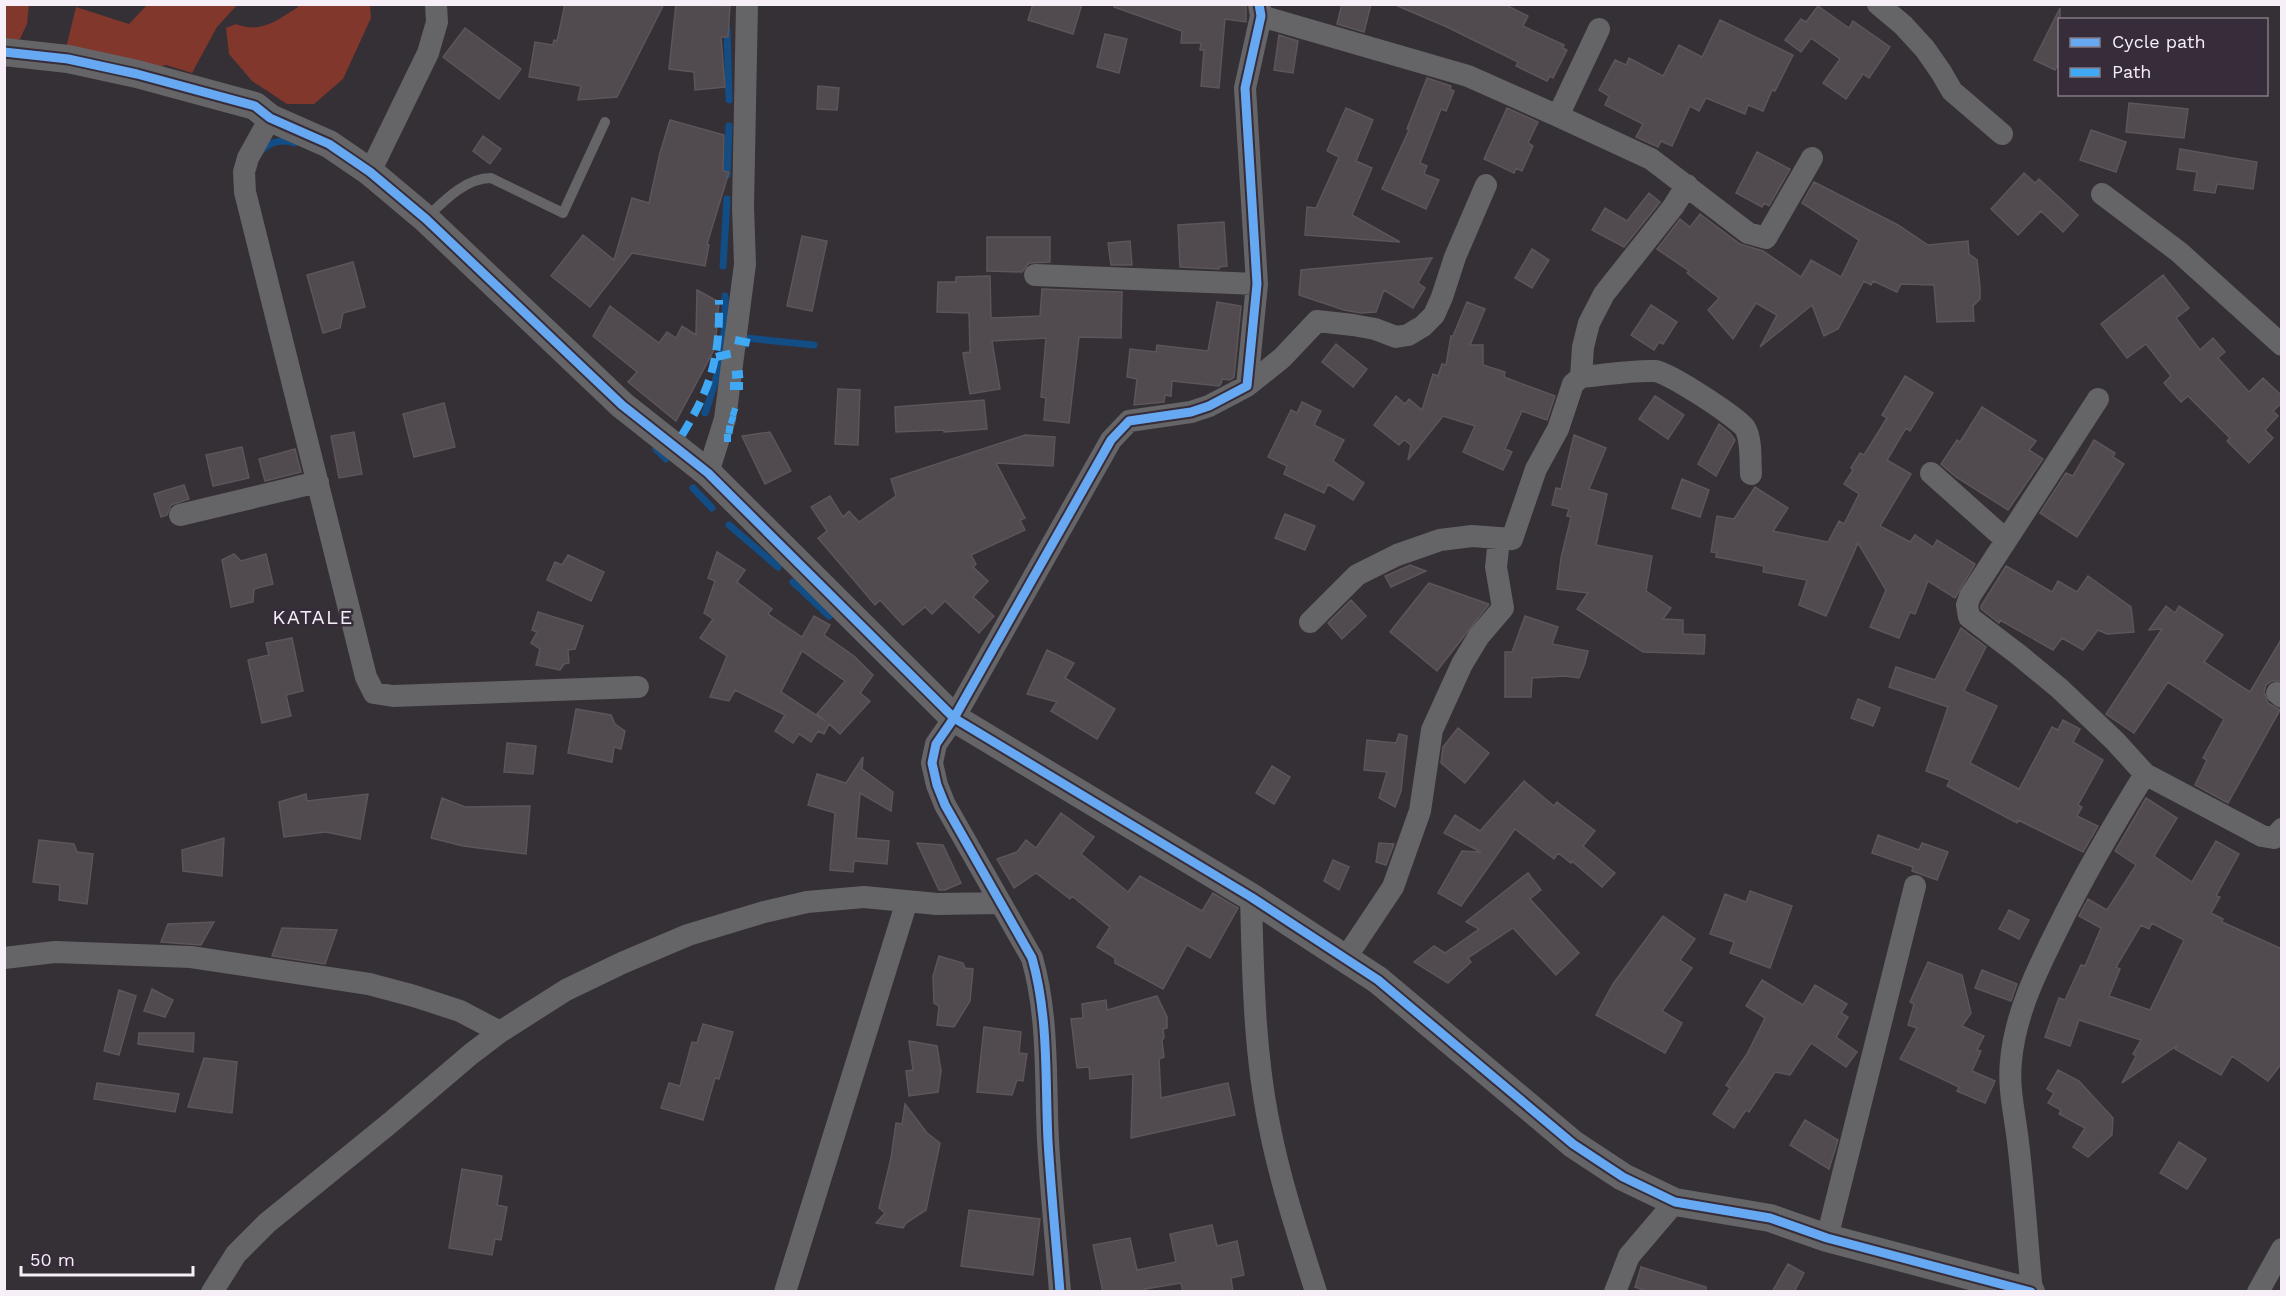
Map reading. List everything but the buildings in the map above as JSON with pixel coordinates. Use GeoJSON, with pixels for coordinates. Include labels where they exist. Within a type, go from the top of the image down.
{"type":"FeatureCollection","features":[{"type":"Feature","properties":{"kind":"street"},"geometry":{"type":"LineString","coordinates":[[370,172],[428,53],[435,34],[436,4]]}},
{"type":"Feature","properties":{"kind":"street"},"geometry":{"type":"LineString","coordinates":[[708,473],[725,419],[745,264],[743,207],[747,4]]}},
{"type":"Feature","properties":{"kind":"street"},"geometry":{"type":"LineString","coordinates":[[1878,4],[1904,26],[1925,49],[1952,91],[2002,134]]}},
{"type":"Feature","properties":{"kind":"street"},"geometry":{"type":"LineString","coordinates":[[1246,386],[1257,284],[1245,88],[1260,10],[1468,76],[1558,116],[1651,159],[1748,233],[1766,238],[1812,158]]}},
{"type":"Feature","properties":{"kind":"street"},"geometry":{"type":"LineString","coordinates":[[1558,116],[1599,29]]}},
{"type":"Feature","properties":{"kind":"street"},"geometry":{"type":"LineString","coordinates":[[4,52],[68,59],[136,74],[255,106],[270,118],[329,144],[370,172],[426,219],[622,405],[708,473],[954,718],[1251,897],[1378,980],[1573,1144],[1623,1178],[1675,1202],[1770,1218],[1827,1238],[2031,1292],[2018,1142],[2011,1099],[2011,1061],[2016,1034],[2031,984],[2059,925],[2103,842],[2145,774]]}},
{"type":"Feature","properties":{"kind":"street"},"geometry":{"type":"LineString","coordinates":[[270,118],[248,158],[244,172],[245,192],[366,677],[374,693],[393,696],[638,687]]}},
{"type":"Feature","properties":{"kind":"street"},"geometry":{"type":"LineString","coordinates":[[1060,1292],[1048,1140],[1045,1030],[1039,984],[1032,958],[945,805],[932,764],[936,744],[954,718],[1111,440],[1129,421],[1191,412],[1209,406],[1246,386],[1282,358],[1317,321],[1376,329],[1396,337],[1408,335],[1423,326],[1434,315],[1455,257],[1486,185]]}},
{"type":"Feature","properties":{"kind":"street"},"geometry":{"type":"LineString","coordinates":[[1581,377],[1583,347],[1589,323],[1604,294],[1659,226],[1687,185]]}},
{"type":"Feature","properties":{"kind":"street"},"geometry":{"type":"LineString","coordinates":[[2102,194],[2179,252],[2282,345]]}},
{"type":"Feature","properties":{"kind":"street"},"geometry":{"type":"LineString","coordinates":[[1035,275],[1257,284]]}},
{"type":"Feature","properties":{"kind":"street"},"geometry":{"type":"LineString","coordinates":[[1512,539],[1536,469],[1558,429],[1573,384],[1581,377],[1658,371],[1675,378],[1745,428],[1751,474]]}},
{"type":"Feature","properties":{"kind":"street"},"geometry":{"type":"LineString","coordinates":[[2098,399],[1970,596],[1966,605],[1969,618],[2059,688],[2115,741],[2145,774],[2262,836],[2274,838],[2282,829]]}},
{"type":"Feature","properties":{"kind":"street"},"geometry":{"type":"LineString","coordinates":[[1931,473],[2005,539]]}},
{"type":"Feature","properties":{"kind":"street"},"geometry":{"type":"LineString","coordinates":[[180,515],[318,482]]}},
{"type":"Feature","properties":{"kind":"street"},"geometry":{"type":"LineString","coordinates":[[1310,622],[1357,575],[1397,555],[1440,540],[1472,536],[1512,539]]}},
{"type":"Feature","properties":{"kind":"street"},"geometry":{"type":"LineString","coordinates":[[1345,959],[1393,887],[1420,811],[1432,730],[1462,664],[1479,636],[1503,608],[1496,567],[1499,540],[1512,539]]}},
{"type":"Feature","properties":{"kind":"street"},"geometry":{"type":"LineString","coordinates":[[1827,1238],[1915,886]]}},
{"type":"Feature","properties":{"kind":"street"},"geometry":{"type":"LineString","coordinates":[[212,1292],[236,1254],[267,1223],[471,1054],[500,1032],[566,990],[688,935],[764,912],[807,902],[864,897],[937,904],[1000,903]]}},
{"type":"Feature","properties":{"kind":"street"},"geometry":{"type":"LineString","coordinates":[[1251,897],[1254,1002],[1268,1118],[1288,1204],[1316,1292]]}},
{"type":"Feature","properties":{"kind":"street"},"geometry":{"type":"LineString","coordinates":[[785,1292],[907,901]]}},
{"type":"Feature","properties":{"kind":"street"},"geometry":{"type":"LineString","coordinates":[[4,958],[55,952],[191,957],[369,984],[460,1011],[500,1032]]}},
{"type":"Feature","properties":{"kind":"street"},"geometry":{"type":"LineString","coordinates":[[1615,1292],[1629,1256],[1675,1202]]}},
{"type":"Feature","properties":{"kind":"street"},"geometry":{"type":"LineString","coordinates":[[2258,1292],[2282,1249]]}},
{"type":"Feature","properties":{"kind":"lane"},"geometry":{"type":"LineString","coordinates":[[426,219],[448,198],[479,178],[490,178],[563,213],[605,122]]}},
{"type":"Feature","properties":{"kind":"shaded area"},"geometry":{"type":"Polygon","coordinates":[[[238,4],[217,27],[192,73],[166,65],[137,72],[66,48],[76,7],[129,24],[147,5],[238,4]]]}},
{"type":"Feature","properties":{"kind":"shaded area"},"geometry":{"type":"Polygon","coordinates":[[[4,5],[29,5],[27,24],[20,39],[5,41],[4,5]]]}},
{"type":"Feature","properties":{"kind":"shaded area"},"geometry":{"type":"Polygon","coordinates":[[[298,5],[370,5],[371,18],[343,79],[314,104],[287,104],[252,81],[229,54],[226,28],[236,24],[254,27],[269,24],[298,5]]]}},
{"type":"Feature","properties":{"kind":"waterway"},"geometry":{"type":"LineString","coordinates":[[727,28],[729,100]]}},
{"type":"Feature","properties":{"kind":"waterway"},"geometry":{"type":"LineString","coordinates":[[727,175],[729,126]]}},
{"type":"Feature","properties":{"kind":"waterway"},"geometry":{"type":"LineString","coordinates":[[262,150],[278,142],[295,143]]}},
{"type":"Feature","properties":{"kind":"waterway"},"geometry":{"type":"LineString","coordinates":[[723,266],[727,199]]}},
{"type":"Feature","properties":{"kind":"waterway"},"geometry":{"type":"LineString","coordinates":[[705,413],[721,355],[725,326],[725,296]]}},
{"type":"Feature","properties":{"kind":"waterway"},"geometry":{"type":"LineString","coordinates":[[745,345],[746,338],[814,345]]}},
{"type":"Feature","properties":{"kind":"waterway"},"geometry":{"type":"LineString","coordinates":[[656,449],[666,459]]}},
{"type":"Feature","properties":{"kind":"waterway"},"geometry":{"type":"LineString","coordinates":[[693,488],[712,508]]}},
{"type":"Feature","properties":{"kind":"waterway"},"geometry":{"type":"LineString","coordinates":[[729,525],[778,567]]}},
{"type":"Feature","properties":{"kind":"waterway"},"geometry":{"type":"LineString","coordinates":[[793,582],[829,616]]}},
{"type":"Feature","properties":{"kind":"marked path"},"geometry":{"type":"LineString","coordinates":[[682,435],[701,401],[712,370],[718,338],[719,300]]}},
{"type":"Feature","properties":{"kind":"marked path"},"geometry":{"type":"LineString","coordinates":[[735,340],[750,343]]}},
{"type":"Feature","properties":{"kind":"marked path"},"geometry":{"type":"LineString","coordinates":[[716,357],[734,353]]}},
{"type":"Feature","properties":{"kind":"marked path"},"geometry":{"type":"LineString","coordinates":[[732,375],[743,374]]}},
{"type":"Feature","properties":{"kind":"marked path"},"geometry":{"type":"LineString","coordinates":[[730,386],[743,386]]}},
{"type":"Feature","properties":{"kind":"marked path"},"geometry":{"type":"LineString","coordinates":[[731,411],[737,413]]}},
{"type":"Feature","properties":{"kind":"marked path"},"geometry":{"type":"LineString","coordinates":[[729,419],[735,421]]}},
{"type":"Feature","properties":{"kind":"marked path"},"geometry":{"type":"LineString","coordinates":[[726,429],[733,430]]}},
{"type":"Feature","properties":{"kind":"marked path"},"geometry":{"type":"LineString","coordinates":[[724,438],[731,438]]}},
{"type":"Feature","properties":{"kind":"cycle path"},"geometry":{"type":"LineString","coordinates":[[1060,1292],[1048,1141],[1044,1026],[1032,958],[945,805],[932,763],[936,744],[954,718],[1111,440],[1129,421],[1191,412],[1209,406],[1247,386],[1257,284],[1245,88],[1261,16],[1259,4]]}},
{"type":"Feature","properties":{"kind":"cycle path"},"geometry":{"type":"LineString","coordinates":[[4,52],[68,59],[137,74],[255,106],[270,118],[329,144],[370,172],[426,219],[622,405],[708,473],[954,718],[1251,897],[1378,980],[1573,1144],[1623,1177],[1675,1202],[1770,1218],[1827,1238],[2031,1292]]}},
{"type":"Feature","properties":{"kind":"district","name":"KATALE"},"geometry":{"type":"Point","coordinates":[313,617]}}]}
